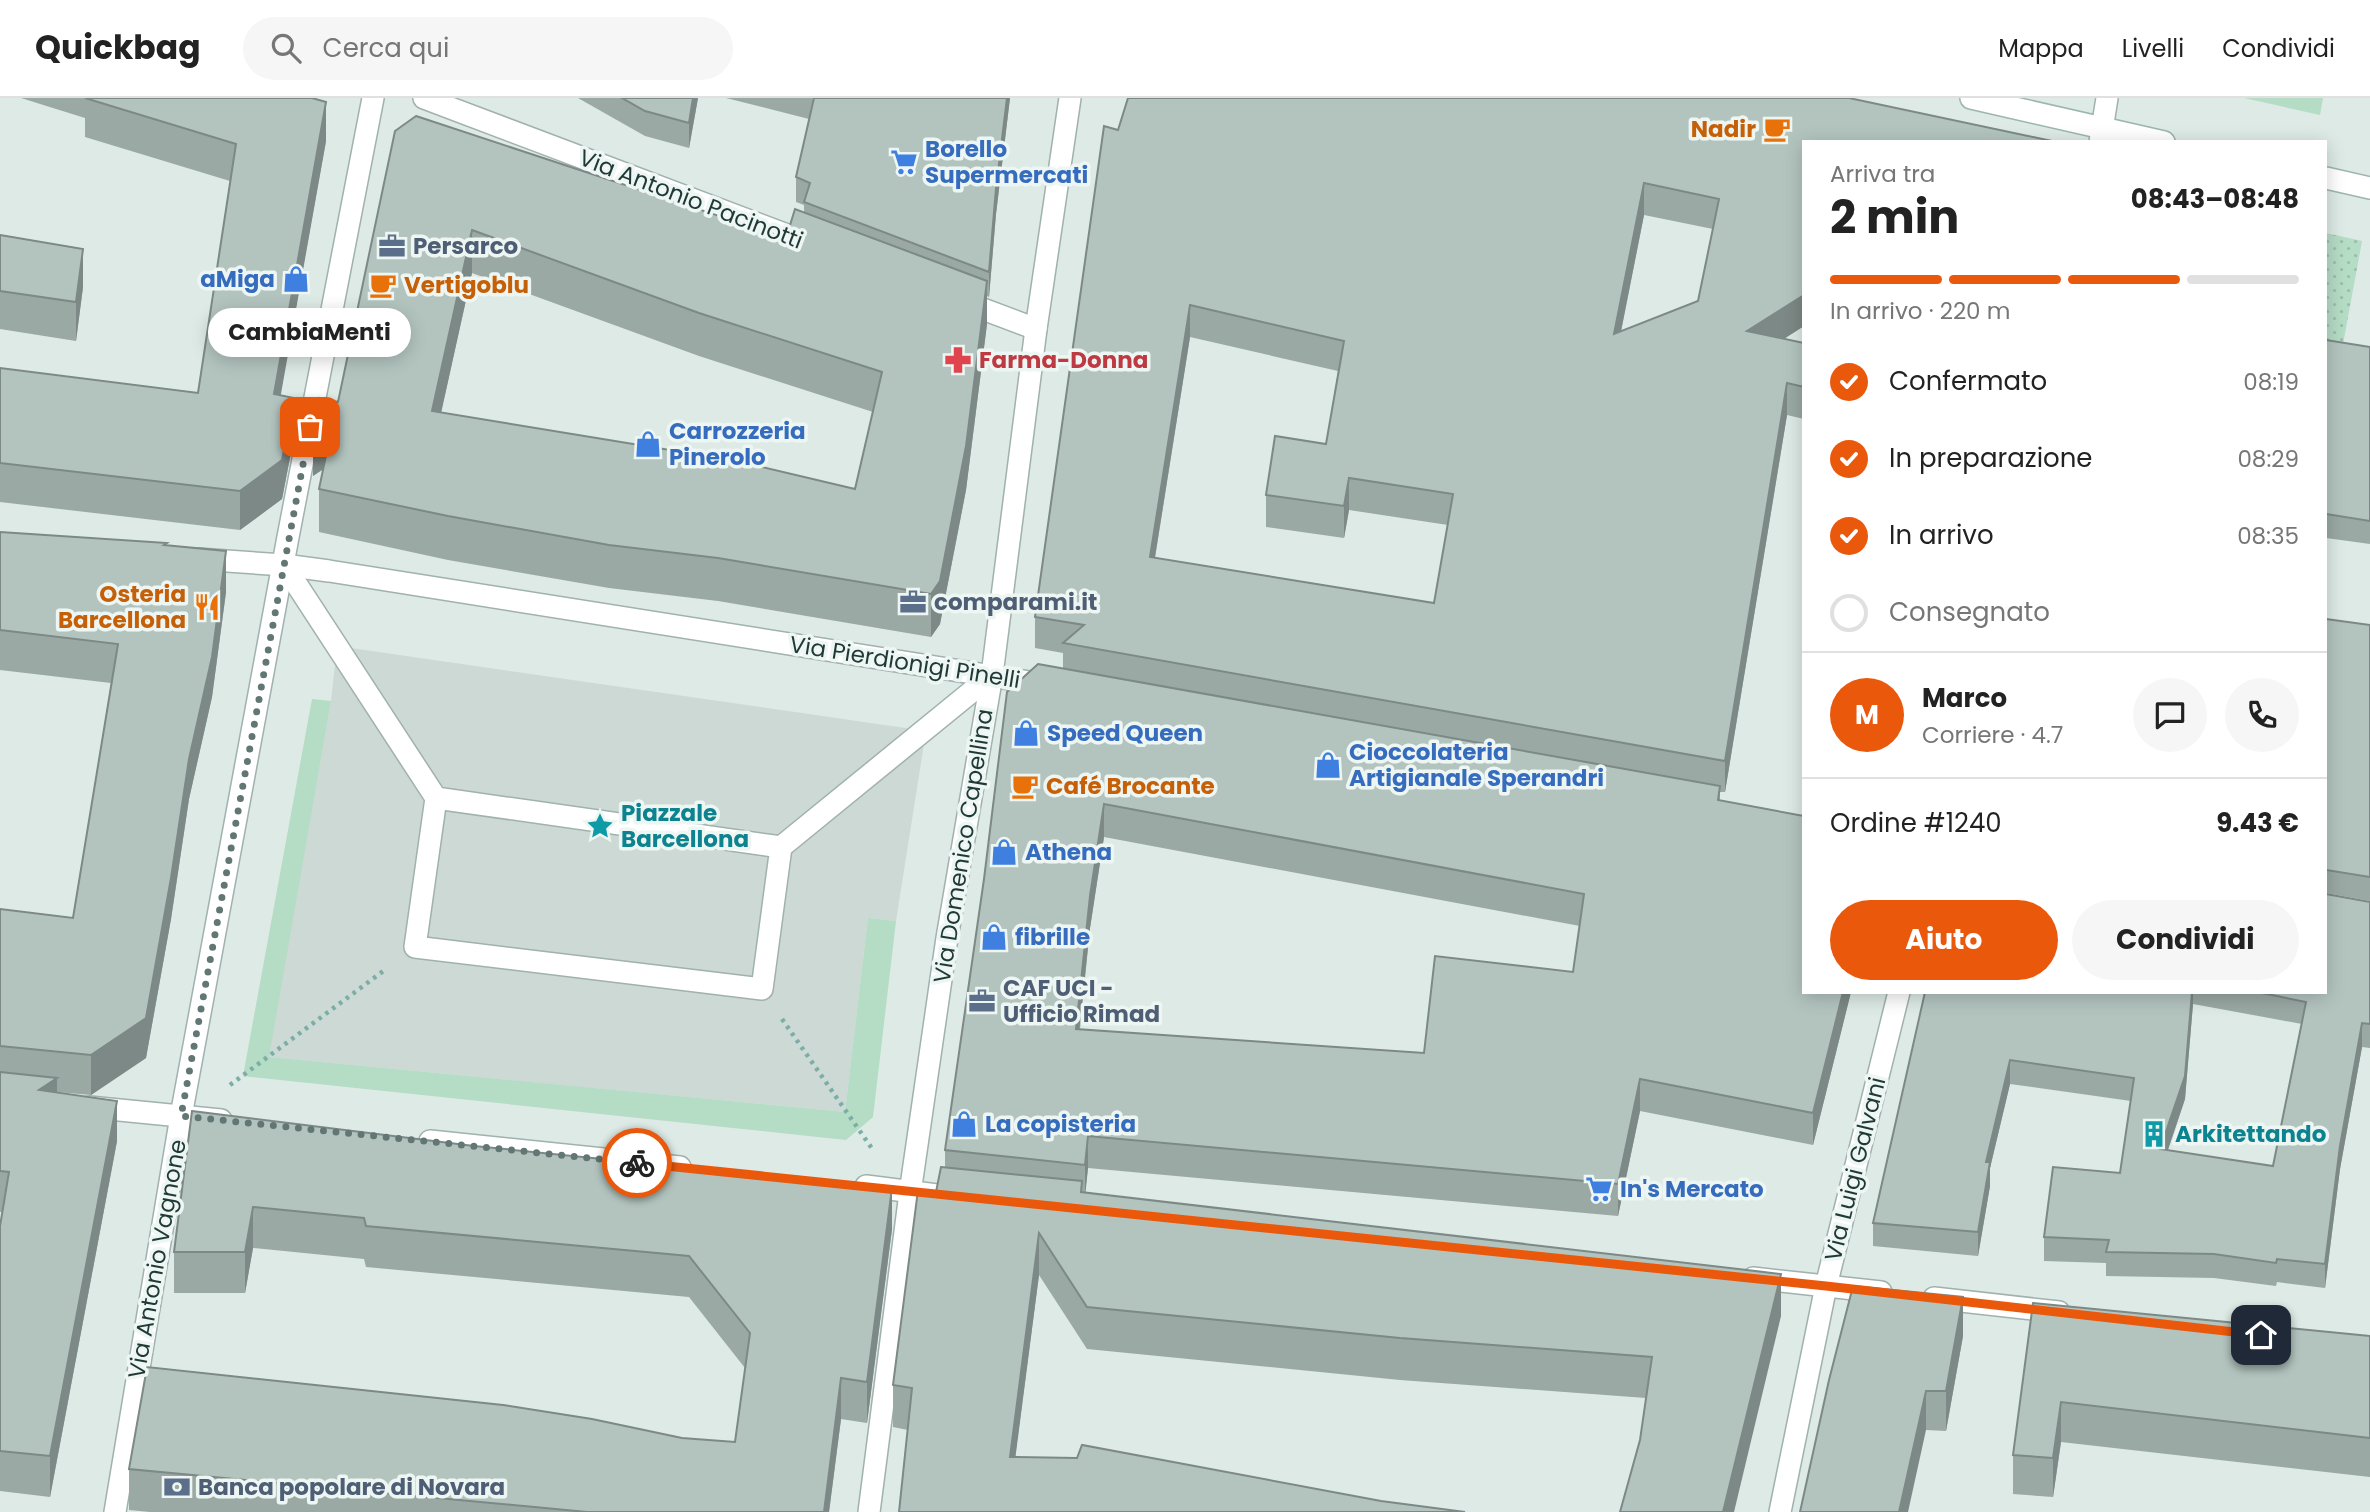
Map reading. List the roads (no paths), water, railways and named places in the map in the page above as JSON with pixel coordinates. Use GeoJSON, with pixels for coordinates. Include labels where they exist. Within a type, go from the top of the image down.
{"type":"FeatureCollection","features":[{"type":"Feature","properties":{"kind":"street","name":"Via Antonio Vagnone"},"geometry":{"type":"LineString","coordinates":[[115,1512],[181,1116],[373,98]]}},
{"type":"Feature","properties":{"kind":"street","name":"Via Antonio Pacinotti"},"geometry":{"type":"LineString","coordinates":[[424,98],[828,250]]}},
{"type":"Feature","properties":{"kind":"street","name":"Via Domenico Capellina"},"geometry":{"type":"LineString","coordinates":[[869,1512],[910,1192],[947,938],[992,674],[1036,329],[1070,98]]}},
{"type":"Feature","properties":{"kind":"street"},"geometry":{"type":"LineString","coordinates":[[1971,98],[2101,135],[2146,140]]}},
{"type":"Feature","properties":{"kind":"street"},"geometry":{"type":"LineString","coordinates":[[2101,135],[2106,98]]}},
{"type":"Feature","properties":{"kind":"street"},"geometry":{"type":"LineString","coordinates":[[2327,178],[2370,188]]}},
{"type":"Feature","properties":{"kind":"street"},"geometry":{"type":"LineString","coordinates":[[945,295],[1036,329]]}},
{"type":"Feature","properties":{"kind":"street","name":"Via Pierdionigi Pinelli"},"geometry":{"type":"LineString","coordinates":[[175,558],[284,565],[992,674],[1074,689]]}},
{"type":"Feature","properties":{"kind":"street"},"geometry":{"type":"LineString","coordinates":[[284,565],[436,798],[415,947],[762,989],[781,847],[992,674]]}},
{"type":"Feature","properties":{"kind":"street"},"geometry":{"type":"LineString","coordinates":[[436,798],[781,847]]}},
{"type":"Feature","properties":{"kind":"street","name":"Via Luigi Galvani"},"geometry":{"type":"LineString","coordinates":[[1780,1512],[1826,1286],[1899,994]]}},
{"type":"Feature","properties":{"kind":"street"},"geometry":{"type":"LineString","coordinates":[[67,1105],[246,1123]]}},
{"type":"Feature","properties":{"kind":"street"},"geometry":{"type":"LineString","coordinates":[[410,1139],[696,1169]]}},
{"type":"Feature","properties":{"kind":"street"},"geometry":{"type":"LineString","coordinates":[[846,1184],[964,1198]]}},
{"type":"Feature","properties":{"kind":"street"},"geometry":{"type":"LineString","coordinates":[[1728,1276],[2084,1315]]}},
{"type":"Feature","properties":{"kind":"place","name":"Nadir"},"geometry":{"type":"Point","coordinates":[1777,129]}},
{"type":"Feature","properties":{"kind":"place","name":"Borello Supermercati"},"geometry":{"type":"Point","coordinates":[904,162]}},
{"type":"Feature","properties":{"kind":"place","name":"Persarco"},"geometry":{"type":"Point","coordinates":[392,246]}},
{"type":"Feature","properties":{"kind":"place","name":"aMiga"},"geometry":{"type":"Point","coordinates":[296,279]}},
{"type":"Feature","properties":{"kind":"place","name":"Vertigoblu"},"geometry":{"type":"Point","coordinates":[383,285]}},
{"type":"Feature","properties":{"kind":"place","name":"Farma-Donna"},"geometry":{"type":"Point","coordinates":[958,360]}},
{"type":"Feature","properties":{"kind":"place","name":"CambiaMenti"},"geometry":{"type":"Point","coordinates":[310,427]}},
{"type":"Feature","properties":{"kind":"place","name":"Carrozzeria Pinerolo"},"geometry":{"type":"Point","coordinates":[648,444]}},
{"type":"Feature","properties":{"kind":"place","name":"comparami.it"},"geometry":{"type":"Point","coordinates":[913,602]}},
{"type":"Feature","properties":{"kind":"place","name":"Osteria Barcellona"},"geometry":{"type":"Point","coordinates":[207,607]}},
{"type":"Feature","properties":{"kind":"place","name":"Speed Queen"},"geometry":{"type":"Point","coordinates":[1026,733]}},
{"type":"Feature","properties":{"kind":"place","name":"Cioccolateria Artigianale Sperandri"},"geometry":{"type":"Point","coordinates":[1328,765]}},
{"type":"Feature","properties":{"kind":"place","name":"Café Brocante"},"geometry":{"type":"Point","coordinates":[1025,786]}},
{"type":"Feature","properties":{"kind":"place","name":"Piazzale Barcellona"},"geometry":{"type":"Point","coordinates":[600,826]}},
{"type":"Feature","properties":{"kind":"place","name":"Athena"},"geometry":{"type":"Point","coordinates":[1004,852]}},
{"type":"Feature","properties":{"kind":"place","name":"fibrille"},"geometry":{"type":"Point","coordinates":[994,937]}},
{"type":"Feature","properties":{"kind":"place","name":"CAF UCI - Ufficio Rimad"},"geometry":{"type":"Point","coordinates":[982,1001]}},
{"type":"Feature","properties":{"kind":"place","name":"La copisteria"},"geometry":{"type":"Point","coordinates":[964,1124]}},
{"type":"Feature","properties":{"kind":"place","name":"Arkitettando"},"geometry":{"type":"Point","coordinates":[2154,1134]}},
{"type":"Feature","properties":{"kind":"place","name":"In's Mercato"},"geometry":{"type":"Point","coordinates":[1599,1189]}},
{"type":"Feature","properties":{"kind":"place","name":"Banca popolare di Novara"},"geometry":{"type":"Point","coordinates":[177,1487]}}]}
